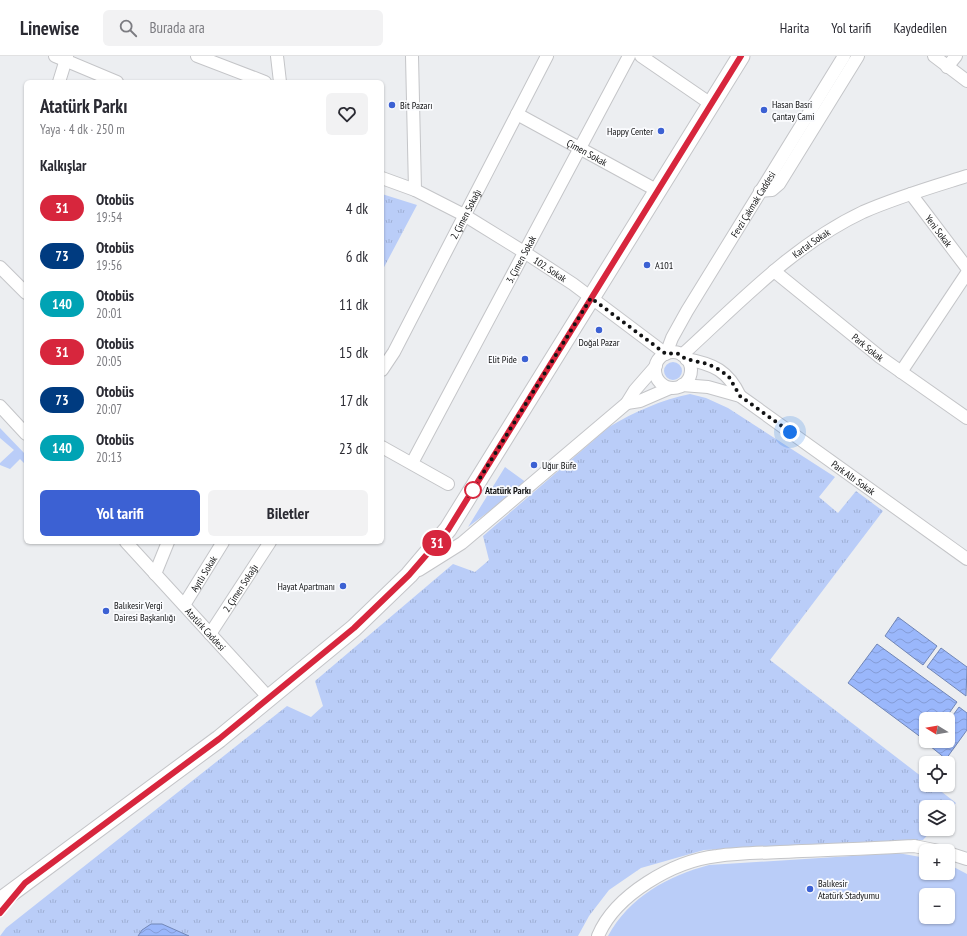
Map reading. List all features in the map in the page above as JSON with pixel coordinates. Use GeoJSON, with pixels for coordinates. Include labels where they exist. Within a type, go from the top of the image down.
{"type":"FeatureCollection","features":[{"type":"Feature","properties":{"kind":"main road"},"geometry":{"type":"LineString","coordinates":[[0,901],[219,739],[354,628],[409,575],[448,530],[741,56]]}},
{"type":"Feature","properties":{"kind":"main road"},"geometry":{"type":"LineString","coordinates":[[0,913],[25,883]]}},
{"type":"Feature","properties":{"kind":"street"},"geometry":{"type":"LineString","coordinates":[[197,56],[260,80]]}},
{"type":"Feature","properties":{"kind":"street"},"geometry":{"type":"LineString","coordinates":[[277,56],[280,80]]}},
{"type":"Feature","properties":{"kind":"street"},"geometry":{"type":"LineString","coordinates":[[412,56],[415,190]]}},
{"type":"Feature","properties":{"kind":"street","name":"2. Çimen Sokağı"},"geometry":{"type":"LineString","coordinates":[[384,367],[394,352],[547,56]]}},
{"type":"Feature","properties":{"kind":"street","name":"3. Çimen Sokak"},"geometry":{"type":"LineString","coordinates":[[412,462],[629,56]]}},
{"type":"Feature","properties":{"kind":"street"},"geometry":{"type":"LineString","coordinates":[[641,56],[711,104]]}},
{"type":"Feature","properties":{"kind":"street","name":"Fevzi Çakmak Caddesi"},"geometry":{"type":"LineString","coordinates":[[666,354],[672,338],[687,311],[844,56]]}},
{"type":"Feature","properties":{"kind":"street"},"geometry":{"type":"LineString","coordinates":[[760,191],[772,190],[779,184],[858,56]]}},
{"type":"Feature","properties":{"kind":"street"},"geometry":{"type":"LineString","coordinates":[[934,56],[967,81]]}},
{"type":"Feature","properties":{"kind":"street"},"geometry":{"type":"LineString","coordinates":[[947,67],[956,56]]}},
{"type":"Feature","properties":{"kind":"street"},"geometry":{"type":"LineString","coordinates":[[59,80],[62,58],[113,80]]}},
{"type":"Feature","properties":{"kind":"street","name":"Çimen Sokak"},"geometry":{"type":"LineString","coordinates":[[517,114],[658,191]]}},
{"type":"Feature","properties":{"kind":"street","name":"Kartal Sokak"},"geometry":{"type":"LineString","coordinates":[[684,357],[774,271],[831,230],[863,213],[911,194],[967,176]]}},
{"type":"Feature","properties":{"kind":"street","name":"102. Sokak"},"geometry":{"type":"LineString","coordinates":[[384,179],[415,190],[464,216],[524,252],[591,298],[666,354]]}},
{"type":"Feature","properties":{"kind":"street","name":"Yeni Sokak"},"geometry":{"type":"LineString","coordinates":[[911,194],[967,268]]}},
{"type":"Feature","properties":{"kind":"street"},"geometry":{"type":"LineString","coordinates":[[0,267],[24,287]]}},
{"type":"Feature","properties":{"kind":"street","name":"Park Sokak"},"geometry":{"type":"LineString","coordinates":[[774,271],[880,357],[967,418]]}},
{"type":"Feature","properties":{"kind":"street"},"geometry":{"type":"LineString","coordinates":[[901,372],[967,273]]}},
{"type":"Feature","properties":{"kind":"street"},"geometry":{"type":"LineString","coordinates":[[409,575],[462,543],[627,403],[635,390],[656,366],[662,356],[677,353],[720,370],[729,377],[740,396]]}},
{"type":"Feature","properties":{"kind":"street"},"geometry":{"type":"LineString","coordinates":[[627,403],[640,401],[676,387],[690,376],[690,364],[684,357]]}},
{"type":"Feature","properties":{"kind":"street"},"geometry":{"type":"LineString","coordinates":[[656,366],[656,377],[659,382],[676,387],[708,387],[740,396]]}},
{"type":"Feature","properties":{"kind":"street","name":"Park Altı Sokak"},"geometry":{"type":"LineString","coordinates":[[740,396],[967,559]]}},
{"type":"Feature","properties":{"kind":"street"},"geometry":{"type":"LineString","coordinates":[[0,406],[24,432]]}},
{"type":"Feature","properties":{"kind":"street"},"geometry":{"type":"LineString","coordinates":[[384,448],[412,462],[448,484]]}},
{"type":"Feature","properties":{"kind":"street","name":"Atatürk Caddesi"},"geometry":{"type":"LineString","coordinates":[[128,544],[269,698]]}},
{"type":"Feature","properties":{"kind":"street"},"geometry":{"type":"LineString","coordinates":[[155,574],[167,544]]}},
{"type":"Feature","properties":{"kind":"street","name":"Ayıtlı Sokak"},"geometry":{"type":"LineString","coordinates":[[184,605],[222,544]]}},
{"type":"Feature","properties":{"kind":"street","name":"2. Çimen Sokağı"},"geometry":{"type":"LineString","coordinates":[[210,634],[269,544]]}},
{"type":"Feature","properties":{"kind":"street"},"geometry":{"type":"LineString","coordinates":[[598,936],[601,929],[620,905],[640,887],[681,865],[716,856],[914,846],[919,847]]}},
{"type":"Feature","properties":{"kind":"street"},"geometry":{"type":"LineString","coordinates":[[955,855],[967,859]]}},
{"type":"Feature","properties":{"kind":"green space"},"geometry":{"type":"Polygon","coordinates":[[[384,195],[417,205],[384,267],[384,195]]]}},
{"type":"Feature","properties":{"kind":"green space"},"geometry":{"type":"Polygon","coordinates":[[[669,362],[677,362],[682,367],[680,378],[677,380],[669,380],[664,375],[664,367],[669,362]]]}},
{"type":"Feature","properties":{"kind":"green space","name":"Atatürk Parkı"},"geometry":{"type":"Polygon","coordinates":[[[690,394],[706,398],[728,408],[835,477],[819,497],[838,513],[856,491],[883,511],[770,660],[919,775],[919,792],[942,792],[952,800],[919,800],[919,836],[927,836],[923,840],[704,850],[641,868],[609,890],[589,916],[578,936],[0,936],[6,928],[287,706],[311,717],[323,706],[315,681],[453,564],[475,572],[489,560],[483,536],[609,427],[648,407],[690,394]]]}},
{"type":"Feature","properties":{"kind":"green space"},"geometry":{"type":"Polygon","coordinates":[[[0,428],[24,453],[24,463],[20,459],[10,469],[0,465],[0,463],[14,450],[0,438],[0,428]]]}},
{"type":"Feature","properties":{"kind":"green space"},"geometry":{"type":"Polygon","coordinates":[[[505,467],[527,483],[468,527],[505,467]]]}},
{"type":"Feature","properties":{"kind":"green space","name":"Balıkesir Atatürk Stadyumu"},"geometry":{"type":"Polygon","coordinates":[[[898,853],[919,857],[919,880],[955,880],[955,868],[967,874],[967,936],[608,936],[617,922],[638,899],[665,882],[709,865],[898,853]]]}},
{"type":"Feature","properties":{"kind":"water"},"geometry":{"type":"Polygon","coordinates":[[[898,617],[937,646],[923,665],[885,636],[898,617]]]}},
{"type":"Feature","properties":{"kind":"water"},"geometry":{"type":"Polygon","coordinates":[[[877,644],[957,702],[950,712],[919,712],[919,736],[848,683],[877,644]]]}},
{"type":"Feature","properties":{"kind":"water"},"geometry":{"type":"Polygon","coordinates":[[[941,648],[967,667],[966,696],[927,667],[941,648]]]}},
{"type":"Feature","properties":{"kind":"water"},"geometry":{"type":"Polygon","coordinates":[[[959,707],[967,713],[967,730],[955,747],[955,712],[959,707]]]}},
{"type":"Feature","properties":{"kind":"water"},"geometry":{"type":"Polygon","coordinates":[[[932,748],[954,748],[948,756],[942,756],[932,748]]]}},
{"type":"Feature","properties":{"kind":"water"},"geometry":{"type":"Polygon","coordinates":[[[151,924],[162,924],[189,936],[138,936],[142,930],[151,924]]]}},
{"type":"Feature","properties":{"kind":"bus line","name":"31"},"geometry":{"type":"LineString","coordinates":[[0,913],[25,883],[219,739],[354,628],[409,575],[448,530],[741,56]]}},
{"type":"Feature","properties":{"kind":"place","name":"Bit Pazarı"},"geometry":{"type":"Point","coordinates":[392,105]}},
{"type":"Feature","properties":{"kind":"place","name":"Hasan Basri Çantay Cami"},"geometry":{"type":"Point","coordinates":[764,110]}},
{"type":"Feature","properties":{"kind":"place","name":"Happy Center"},"geometry":{"type":"Point","coordinates":[661,131]}},
{"type":"Feature","properties":{"kind":"place","name":"A101"},"geometry":{"type":"Point","coordinates":[647,265]}},
{"type":"Feature","properties":{"kind":"place","name":"Doğal Pazar"},"geometry":{"type":"Point","coordinates":[599,330]}},
{"type":"Feature","properties":{"kind":"place","name":"Elit Pide"},"geometry":{"type":"Point","coordinates":[525,359]}},
{"type":"Feature","properties":{"kind":"place","name":"Uğur Büfe"},"geometry":{"type":"Point","coordinates":[534,465]}},
{"type":"Feature","properties":{"kind":"place","name":"Atatürk Parkı"},"geometry":{"type":"Point","coordinates":[473,490]}},
{"type":"Feature","properties":{"kind":"place","name":"Hayat Apartmanı"},"geometry":{"type":"Point","coordinates":[343,586]}},
{"type":"Feature","properties":{"kind":"place","name":"Balıkesir Vergi Dairesi Başkanlığı"},"geometry":{"type":"Point","coordinates":[106,611]}},
{"type":"Feature","properties":{"kind":"place","name":"Balıkesir Atatürk Stadyumu"},"geometry":{"type":"Point","coordinates":[810,889]}},
{"type":"Feature","properties":{"kind":"route"},"geometry":{"type":"LineString","coordinates":[[473,490],[469,496],[591,298],[666,354],[677,353],[686,359],[708,364],[720,370],[729,377],[740,396],[790,432]]}}]}
